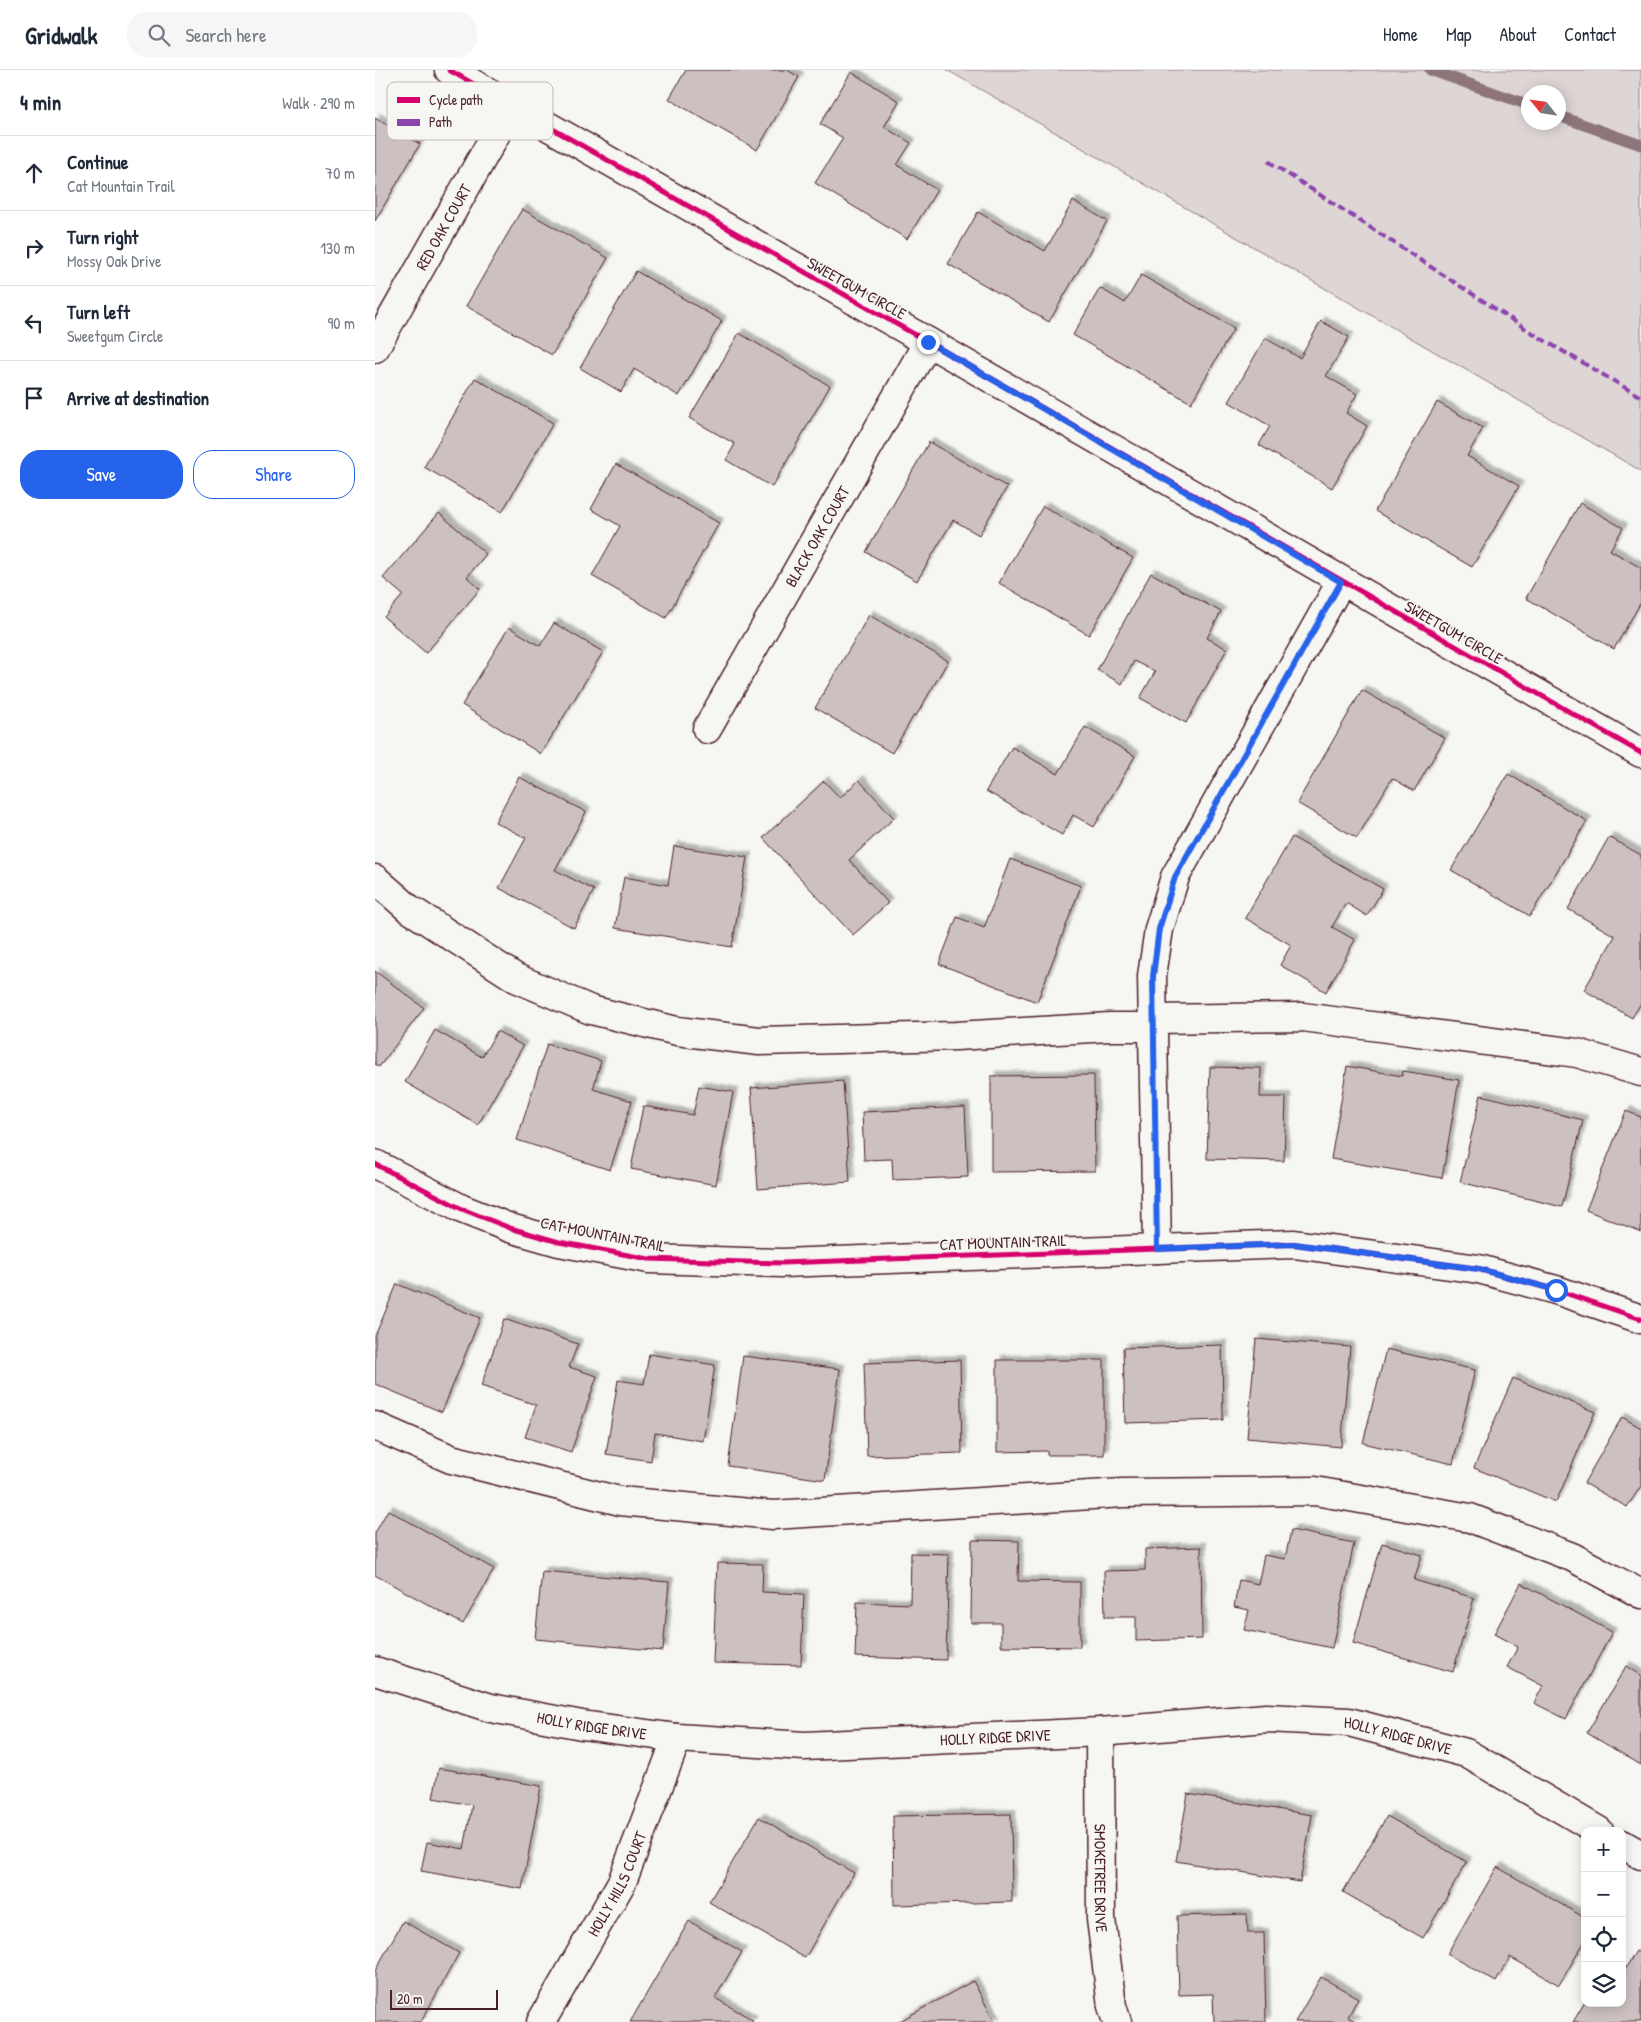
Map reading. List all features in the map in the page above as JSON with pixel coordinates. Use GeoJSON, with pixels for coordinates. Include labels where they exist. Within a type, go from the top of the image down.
{"type":"FeatureCollection","features":[{"type":"Feature","properties":{"kind":"street","name":"SWEETGUM CIRCLE"},"geometry":{"type":"LineString","coordinates":[[449,70],[469,82]]}},
{"type":"Feature","properties":{"kind":"street","name":"SWEETGUM CIRCLE"},"geometry":{"type":"LineString","coordinates":[[553,131],[928,342],[1641,754]]}},
{"type":"Feature","properties":{"kind":"street","name":"RED OAK COURT"},"geometry":{"type":"LineString","coordinates":[[375,348],[492,140]]}},
{"type":"Feature","properties":{"kind":"street","name":"BLACK OAK COURT"},"geometry":{"type":"LineString","coordinates":[[707,729],[928,342]]}},
{"type":"Feature","properties":{"kind":"street"},"geometry":{"type":"LineString","coordinates":[[1157,1249],[1153,976],[1159,929],[1175,877],[1341,582]]}},
{"type":"Feature","properties":{"kind":"street"},"geometry":{"type":"LineString","coordinates":[[375,879],[408,908],[516,978],[591,1010],[677,1031],[759,1041],[956,1036],[1153,1023],[1303,1017],[1577,1053],[1641,1072]]}},
{"type":"Feature","properties":{"kind":"street","name":"CAT MOUNTAIN TRAIL"},"geometry":{"type":"LineString","coordinates":[[375,1164],[462,1209],[510,1228],[559,1242],[649,1260],[783,1263],[1294,1244],[1479,1269],[1556,1290],[1641,1319]]}},
{"type":"Feature","properties":{"kind":"street"},"geometry":{"type":"LineString","coordinates":[[375,1426],[451,1459],[621,1501],[773,1515],[1123,1493],[1315,1491],[1470,1518],[1572,1557],[1641,1594]]}},
{"type":"Feature","properties":{"kind":"street","name":"HOLLY RIDGE DRIVE"},"geometry":{"type":"LineString","coordinates":[[375,1671],[491,1708],[583,1725],[677,1738],[805,1746],[1099,1732],[1266,1718],[1349,1722],[1466,1754],[1592,1827]]}},
{"type":"Feature","properties":{"kind":"street","name":"SMOKETREE DRIVE"},"geometry":{"type":"LineString","coordinates":[[1099,1732],[1101,1919],[1112,2006],[1117,2022]]}},
{"type":"Feature","properties":{"kind":"street","name":"HOLLY HILLS COURT"},"geometry":{"type":"LineString","coordinates":[[541,2022],[623,1882],[677,1738]]}},
{"type":"Feature","properties":{"kind":"street"},"geometry":{"type":"LineString","coordinates":[[1626,1846],[1641,1855]]}},
{"type":"Feature","properties":{"kind":"shaded area"},"geometry":{"type":"Polygon","coordinates":[[[947,70],[1641,70],[1641,471],[947,70]]]}},
{"type":"Feature","properties":{"kind":"building"},"geometry":{"type":"Polygon","coordinates":[[[686,70],[787,70],[799,77],[757,150],[669,99],[686,70]]]}},
{"type":"Feature","properties":{"kind":"building"},"geometry":{"type":"Polygon","coordinates":[[[851,72],[899,101],[884,127],[911,143],[897,165],[937,190],[907,239],[815,183],[843,138],[820,124],[851,72]]]}},
{"type":"Feature","properties":{"kind":"building"},"geometry":{"type":"Polygon","coordinates":[[[375,118],[387,125],[387,140],[413,140],[420,144],[375,221],[375,118]]]}},
{"type":"Feature","properties":{"kind":"building"},"geometry":{"type":"Polygon","coordinates":[[[1073,201],[1107,221],[1049,322],[948,264],[978,212],[1045,251],[1073,201]]]}},
{"type":"Feature","properties":{"kind":"building"},"geometry":{"type":"Polygon","coordinates":[[[522,209],[608,258],[552,355],[466,306],[522,209]]]}},
{"type":"Feature","properties":{"kind":"building"},"geometry":{"type":"Polygon","coordinates":[[[636,271],[722,321],[679,396],[634,369],[621,392],[580,368],[636,271]]]}},
{"type":"Feature","properties":{"kind":"building"},"geometry":{"type":"Polygon","coordinates":[[[1141,275],[1234,328],[1191,403],[1073,335],[1100,288],[1125,303],[1141,275]]]}},
{"type":"Feature","properties":{"kind":"building"},"geometry":{"type":"Polygon","coordinates":[[[1321,321],[1349,337],[1326,376],[1357,394],[1346,413],[1367,426],[1332,488],[1259,445],[1270,426],[1229,402],[1265,338],[1300,358],[1321,321]]]}},
{"type":"Feature","properties":{"kind":"building"},"geometry":{"type":"Polygon","coordinates":[[[739,333],[830,386],[772,487],[726,460],[735,444],[689,418],[739,333]]]}},
{"type":"Feature","properties":{"kind":"building"},"geometry":{"type":"Polygon","coordinates":[[[475,378],[553,423],[502,512],[424,467],[475,378]]]}},
{"type":"Feature","properties":{"kind":"building"},"geometry":{"type":"Polygon","coordinates":[[[1437,402],[1483,428],[1467,456],[1519,486],[1472,567],[1375,511],[1437,402]]]}},
{"type":"Feature","properties":{"kind":"building"},"geometry":{"type":"Polygon","coordinates":[[[929,442],[1007,487],[979,535],[953,520],[917,581],[866,552],[929,442]]]}},
{"type":"Feature","properties":{"kind":"building"},"geometry":{"type":"Polygon","coordinates":[[[616,464],[719,523],[666,618],[592,576],[620,526],[591,509],[616,464]]]}},
{"type":"Feature","properties":{"kind":"building"},"geometry":{"type":"Polygon","coordinates":[[[1580,503],[1623,528],[1610,550],[1641,568],[1641,602],[1614,649],[1526,598],[1580,503]]]}},
{"type":"Feature","properties":{"kind":"building"},"geometry":{"type":"Polygon","coordinates":[[[1043,506],[1133,558],[1089,635],[999,583],[1043,506]]]}},
{"type":"Feature","properties":{"kind":"building"},"geometry":{"type":"Polygon","coordinates":[[[439,513],[486,554],[467,577],[480,589],[426,653],[384,617],[403,595],[383,578],[439,513]]]}},
{"type":"Feature","properties":{"kind":"building"},"geometry":{"type":"Polygon","coordinates":[[[1151,573],[1221,612],[1207,638],[1227,649],[1186,723],[1140,698],[1155,672],[1134,661],[1122,684],[1097,670],[1151,573]]]}},
{"type":"Feature","properties":{"kind":"building"},"geometry":{"type":"Polygon","coordinates":[[[869,615],[948,661],[892,753],[815,708],[869,615]]]}},
{"type":"Feature","properties":{"kind":"building"},"geometry":{"type":"Polygon","coordinates":[[[554,623],[603,652],[541,754],[462,705],[509,627],[540,646],[554,623]]]}},
{"type":"Feature","properties":{"kind":"building"},"geometry":{"type":"Polygon","coordinates":[[[1362,690],[1445,738],[1414,791],[1392,778],[1357,838],[1297,803],[1362,690]]]}},
{"type":"Feature","properties":{"kind":"building"},"geometry":{"type":"Polygon","coordinates":[[[1085,727],[1135,756],[1094,827],[1073,815],[1062,835],[986,791],[1012,747],[1058,774],[1085,727]]]}},
{"type":"Feature","properties":{"kind":"building"},"geometry":{"type":"Polygon","coordinates":[[[1508,774],[1587,821],[1530,916],[1451,870],[1508,774]]]}},
{"type":"Feature","properties":{"kind":"building"},"geometry":{"type":"Polygon","coordinates":[[[519,777],[586,812],[555,870],[594,890],[574,928],[499,888],[526,838],[495,822],[519,777]]]}},
{"type":"Feature","properties":{"kind":"building"},"geometry":{"type":"Polygon","coordinates":[[[859,780],[894,818],[849,860],[888,903],[853,935],[763,838],[824,781],[840,798],[859,780]]]}},
{"type":"Feature","properties":{"kind":"building"},"geometry":{"type":"Polygon","coordinates":[[[1292,837],[1383,889],[1367,916],[1346,903],[1332,927],[1355,940],[1326,992],[1280,965],[1291,945],[1245,918],[1292,837]]]}},
{"type":"Feature","properties":{"kind":"building"},"geometry":{"type":"Polygon","coordinates":[[[1609,837],[1641,855],[1641,1003],[1632,1018],[1584,990],[1615,936],[1568,909],[1609,837]]]}},
{"type":"Feature","properties":{"kind":"building"},"geometry":{"type":"Polygon","coordinates":[[[674,846],[747,857],[732,947],[615,928],[624,877],[668,885],[674,846]]]}},
{"type":"Feature","properties":{"kind":"building"},"geometry":{"type":"Polygon","coordinates":[[[1010,859],[1081,886],[1037,1002],[939,964],[957,917],[984,928],[1010,859]]]}},
{"type":"Feature","properties":{"kind":"building"},"geometry":{"type":"Polygon","coordinates":[[[375,971],[424,1008],[379,1067],[375,1064],[375,971]]]}},
{"type":"Feature","properties":{"kind":"building"},"geometry":{"type":"Polygon","coordinates":[[[435,1030],[482,1057],[497,1031],[523,1046],[478,1125],[405,1082],[435,1030]]]}},
{"type":"Feature","properties":{"kind":"building"},"geometry":{"type":"Polygon","coordinates":[[[547,1044],[601,1061],[593,1089],[632,1101],[610,1170],[517,1140],[547,1044]]]}},
{"type":"Feature","properties":{"kind":"building"},"geometry":{"type":"Polygon","coordinates":[[[1347,1066],[1402,1076],[1403,1071],[1459,1080],[1442,1178],[1331,1159],[1347,1066]]]}},
{"type":"Feature","properties":{"kind":"building"},"geometry":{"type":"Polygon","coordinates":[[[1210,1067],[1261,1068],[1260,1097],[1286,1097],[1284,1161],[1207,1159],[1210,1067]]]}},
{"type":"Feature","properties":{"kind":"building"},"geometry":{"type":"Polygon","coordinates":[[[1094,1075],[1095,1171],[991,1172],[991,1076],[1094,1075]]]}},
{"type":"Feature","properties":{"kind":"building"},"geometry":{"type":"Polygon","coordinates":[[[843,1081],[850,1182],[758,1189],[751,1088],[843,1081]]]}},
{"type":"Feature","properties":{"kind":"building"},"geometry":{"type":"Polygon","coordinates":[[[699,1086],[733,1092],[716,1185],[631,1169],[643,1106],[693,1115],[699,1086]]]}},
{"type":"Feature","properties":{"kind":"building"},"geometry":{"type":"Polygon","coordinates":[[[1481,1095],[1583,1120],[1562,1207],[1460,1182],[1481,1095]]]}},
{"type":"Feature","properties":{"kind":"building"},"geometry":{"type":"Polygon","coordinates":[[[965,1107],[968,1177],[893,1180],[892,1159],[864,1160],[862,1112],[965,1107]]]}},
{"type":"Feature","properties":{"kind":"building"},"geometry":{"type":"Polygon","coordinates":[[[1626,1111],[1641,1117],[1641,1232],[1586,1210],[1626,1111]]]}},
{"type":"Feature","properties":{"kind":"building"},"geometry":{"type":"Polygon","coordinates":[[[397,1284],[480,1318],[442,1412],[375,1384],[375,1336],[397,1284]]]}},
{"type":"Feature","properties":{"kind":"building"},"geometry":{"type":"Polygon","coordinates":[[[504,1319],[578,1344],[569,1367],[597,1376],[571,1452],[525,1437],[536,1405],[481,1386],[504,1319]]]}},
{"type":"Feature","properties":{"kind":"building"},"geometry":{"type":"Polygon","coordinates":[[[1256,1339],[1350,1347],[1341,1447],[1247,1438],[1256,1339]]]}},
{"type":"Feature","properties":{"kind":"building"},"geometry":{"type":"Polygon","coordinates":[[[1222,1345],[1223,1420],[1125,1423],[1123,1348],[1222,1345]]]}},
{"type":"Feature","properties":{"kind":"building"},"geometry":{"type":"Polygon","coordinates":[[[1386,1349],[1475,1370],[1453,1464],[1363,1443],[1386,1349]]]}},
{"type":"Feature","properties":{"kind":"building"},"geometry":{"type":"Polygon","coordinates":[[[649,1354],[715,1365],[703,1441],[655,1433],[651,1461],[606,1454],[618,1380],[644,1384],[649,1354]]]}},
{"type":"Feature","properties":{"kind":"building"},"geometry":{"type":"Polygon","coordinates":[[[743,1356],[840,1369],[825,1480],[728,1466],[743,1356]]]}},
{"type":"Feature","properties":{"kind":"building"},"geometry":{"type":"Polygon","coordinates":[[[960,1360],[962,1453],[867,1456],[864,1363],[960,1360]]]}},
{"type":"Feature","properties":{"kind":"building"},"geometry":{"type":"Polygon","coordinates":[[[997,1360],[1104,1360],[1104,1455],[1047,1455],[1047,1451],[997,1452],[997,1360]]]}},
{"type":"Feature","properties":{"kind":"building"},"geometry":{"type":"Polygon","coordinates":[[[1513,1378],[1595,1412],[1556,1502],[1474,1468],[1513,1378]]]}},
{"type":"Feature","properties":{"kind":"building"},"geometry":{"type":"Polygon","coordinates":[[[1622,1417],[1641,1428],[1641,1486],[1627,1507],[1584,1483],[1622,1417]]]}},
{"type":"Feature","properties":{"kind":"building"},"geometry":{"type":"Polygon","coordinates":[[[388,1510],[494,1569],[463,1624],[375,1575],[375,1533],[388,1510]]]}},
{"type":"Feature","properties":{"kind":"building"},"geometry":{"type":"Polygon","coordinates":[[[1291,1530],[1354,1543],[1332,1648],[1244,1630],[1249,1610],[1234,1607],[1239,1580],[1258,1584],[1264,1555],[1285,1559],[1291,1530]]]}},
{"type":"Feature","properties":{"kind":"building"},"geometry":{"type":"Polygon","coordinates":[[[972,1540],[1019,1541],[1018,1581],[1080,1582],[1080,1647],[1001,1646],[1001,1623],[971,1623],[972,1540]]]}},
{"type":"Feature","properties":{"kind":"building"},"geometry":{"type":"Polygon","coordinates":[[[1382,1543],[1422,1555],[1414,1580],[1474,1598],[1453,1672],[1353,1643],[1382,1543]]]}},
{"type":"Feature","properties":{"kind":"building"},"geometry":{"type":"Polygon","coordinates":[[[1201,1547],[1202,1639],[1136,1641],[1136,1617],[1105,1617],[1104,1571],[1145,1570],[1145,1549],[1201,1547]]]}},
{"type":"Feature","properties":{"kind":"building"},"geometry":{"type":"Polygon","coordinates":[[[911,1553],[949,1554],[946,1660],[855,1657],[857,1602],[910,1604],[911,1553]]]}},
{"type":"Feature","properties":{"kind":"building"},"geometry":{"type":"Polygon","coordinates":[[[717,1563],[763,1564],[762,1592],[804,1594],[801,1665],[713,1663],[717,1563]]]}},
{"type":"Feature","properties":{"kind":"building"},"geometry":{"type":"Polygon","coordinates":[[[542,1571],[669,1582],[663,1651],[535,1639],[542,1571]]]}},
{"type":"Feature","properties":{"kind":"building"},"geometry":{"type":"Polygon","coordinates":[[[1521,1583],[1612,1632],[1566,1719],[1534,1703],[1543,1686],[1507,1667],[1518,1647],[1494,1634],[1521,1583]]]}},
{"type":"Feature","properties":{"kind":"building"},"geometry":{"type":"Polygon","coordinates":[[[1626,1666],[1641,1676],[1641,1765],[1587,1733],[1626,1666]]]}},
{"type":"Feature","properties":{"kind":"building"},"geometry":{"type":"Polygon","coordinates":[[[439,1768],[541,1786],[522,1889],[421,1871],[427,1842],[464,1849],[472,1805],[433,1798],[439,1768]]]}},
{"type":"Feature","properties":{"kind":"building"},"geometry":{"type":"Polygon","coordinates":[[[1188,1794],[1312,1815],[1300,1882],[1176,1861],[1188,1794]]]}},
{"type":"Feature","properties":{"kind":"building"},"geometry":{"type":"Polygon","coordinates":[[[1011,1814],[1012,1902],[894,1905],[893,1816],[1011,1814]]]}},
{"type":"Feature","properties":{"kind":"building"},"geometry":{"type":"Polygon","coordinates":[[[1387,1816],[1467,1862],[1423,1938],[1343,1892],[1387,1816]]]}},
{"type":"Feature","properties":{"kind":"building"},"geometry":{"type":"Polygon","coordinates":[[[759,1817],[854,1873],[805,1958],[709,1902],[759,1817]]]}},
{"type":"Feature","properties":{"kind":"building"},"geometry":{"type":"Polygon","coordinates":[[[1497,1867],[1581,1916],[1581,1948],[1559,1985],[1510,1957],[1496,1982],[1447,1954],[1497,1867]]]}},
{"type":"Feature","properties":{"kind":"building"},"geometry":{"type":"Polygon","coordinates":[[[1247,1914],[1248,1933],[1264,1933],[1266,2022],[1214,2022],[1213,1994],[1179,1995],[1177,1916],[1247,1914]]]}},
{"type":"Feature","properties":{"kind":"building"},"geometry":{"type":"Polygon","coordinates":[[[403,1921],[459,1953],[421,2022],[375,2022],[375,1971],[403,1921]]]}},
{"type":"Feature","properties":{"kind":"building"},"geometry":{"type":"Polygon","coordinates":[[[689,1921],[742,1952],[715,1998],[753,2020],[751,2022],[630,2022],[689,1921]]]}},
{"type":"Feature","properties":{"kind":"building"},"geometry":{"type":"Polygon","coordinates":[[[1636,1951],[1641,1954],[1641,2022],[1573,2022],[1582,2007],[1626,2007],[1626,1967],[1636,1951]]]}},
{"type":"Feature","properties":{"kind":"building"},"geometry":{"type":"Polygon","coordinates":[[[1321,1977],[1358,1998],[1348,2017],[1357,2022],[1295,2022],[1321,1977]]]}},
{"type":"Feature","properties":{"kind":"building"},"geometry":{"type":"Polygon","coordinates":[[[973,1981],[995,2022],[898,2022],[973,1981]]]}},
{"type":"Feature","properties":{"kind":"waterway"},"geometry":{"type":"LineString","coordinates":[[1430,70],[1521,102]]}},
{"type":"Feature","properties":{"kind":"waterway"},"geometry":{"type":"LineString","coordinates":[[1566,118],[1641,145]]}},
{"type":"Feature","properties":{"kind":"marked path"},"geometry":{"type":"LineString","coordinates":[[1268,161],[1537,336],[1641,397]]}},
{"type":"Feature","properties":{"kind":"cycle path"},"geometry":{"type":"LineString","coordinates":[[449,70],[470,82]]}},
{"type":"Feature","properties":{"kind":"cycle path"},"geometry":{"type":"LineString","coordinates":[[553,129],[928,342],[1641,753]]}},
{"type":"Feature","properties":{"kind":"cycle path"},"geometry":{"type":"LineString","coordinates":[[375,1164],[462,1209],[510,1228],[559,1242],[649,1259],[782,1263],[1294,1244],[1479,1269],[1556,1290],[1641,1319]]}},
{"type":"Feature","properties":{"kind":"route"},"geometry":{"type":"LineString","coordinates":[[928,342],[1341,582],[1175,877],[1159,929],[1153,976],[1157,1249],[1294,1244],[1479,1269],[1556,1290]]}}]}
